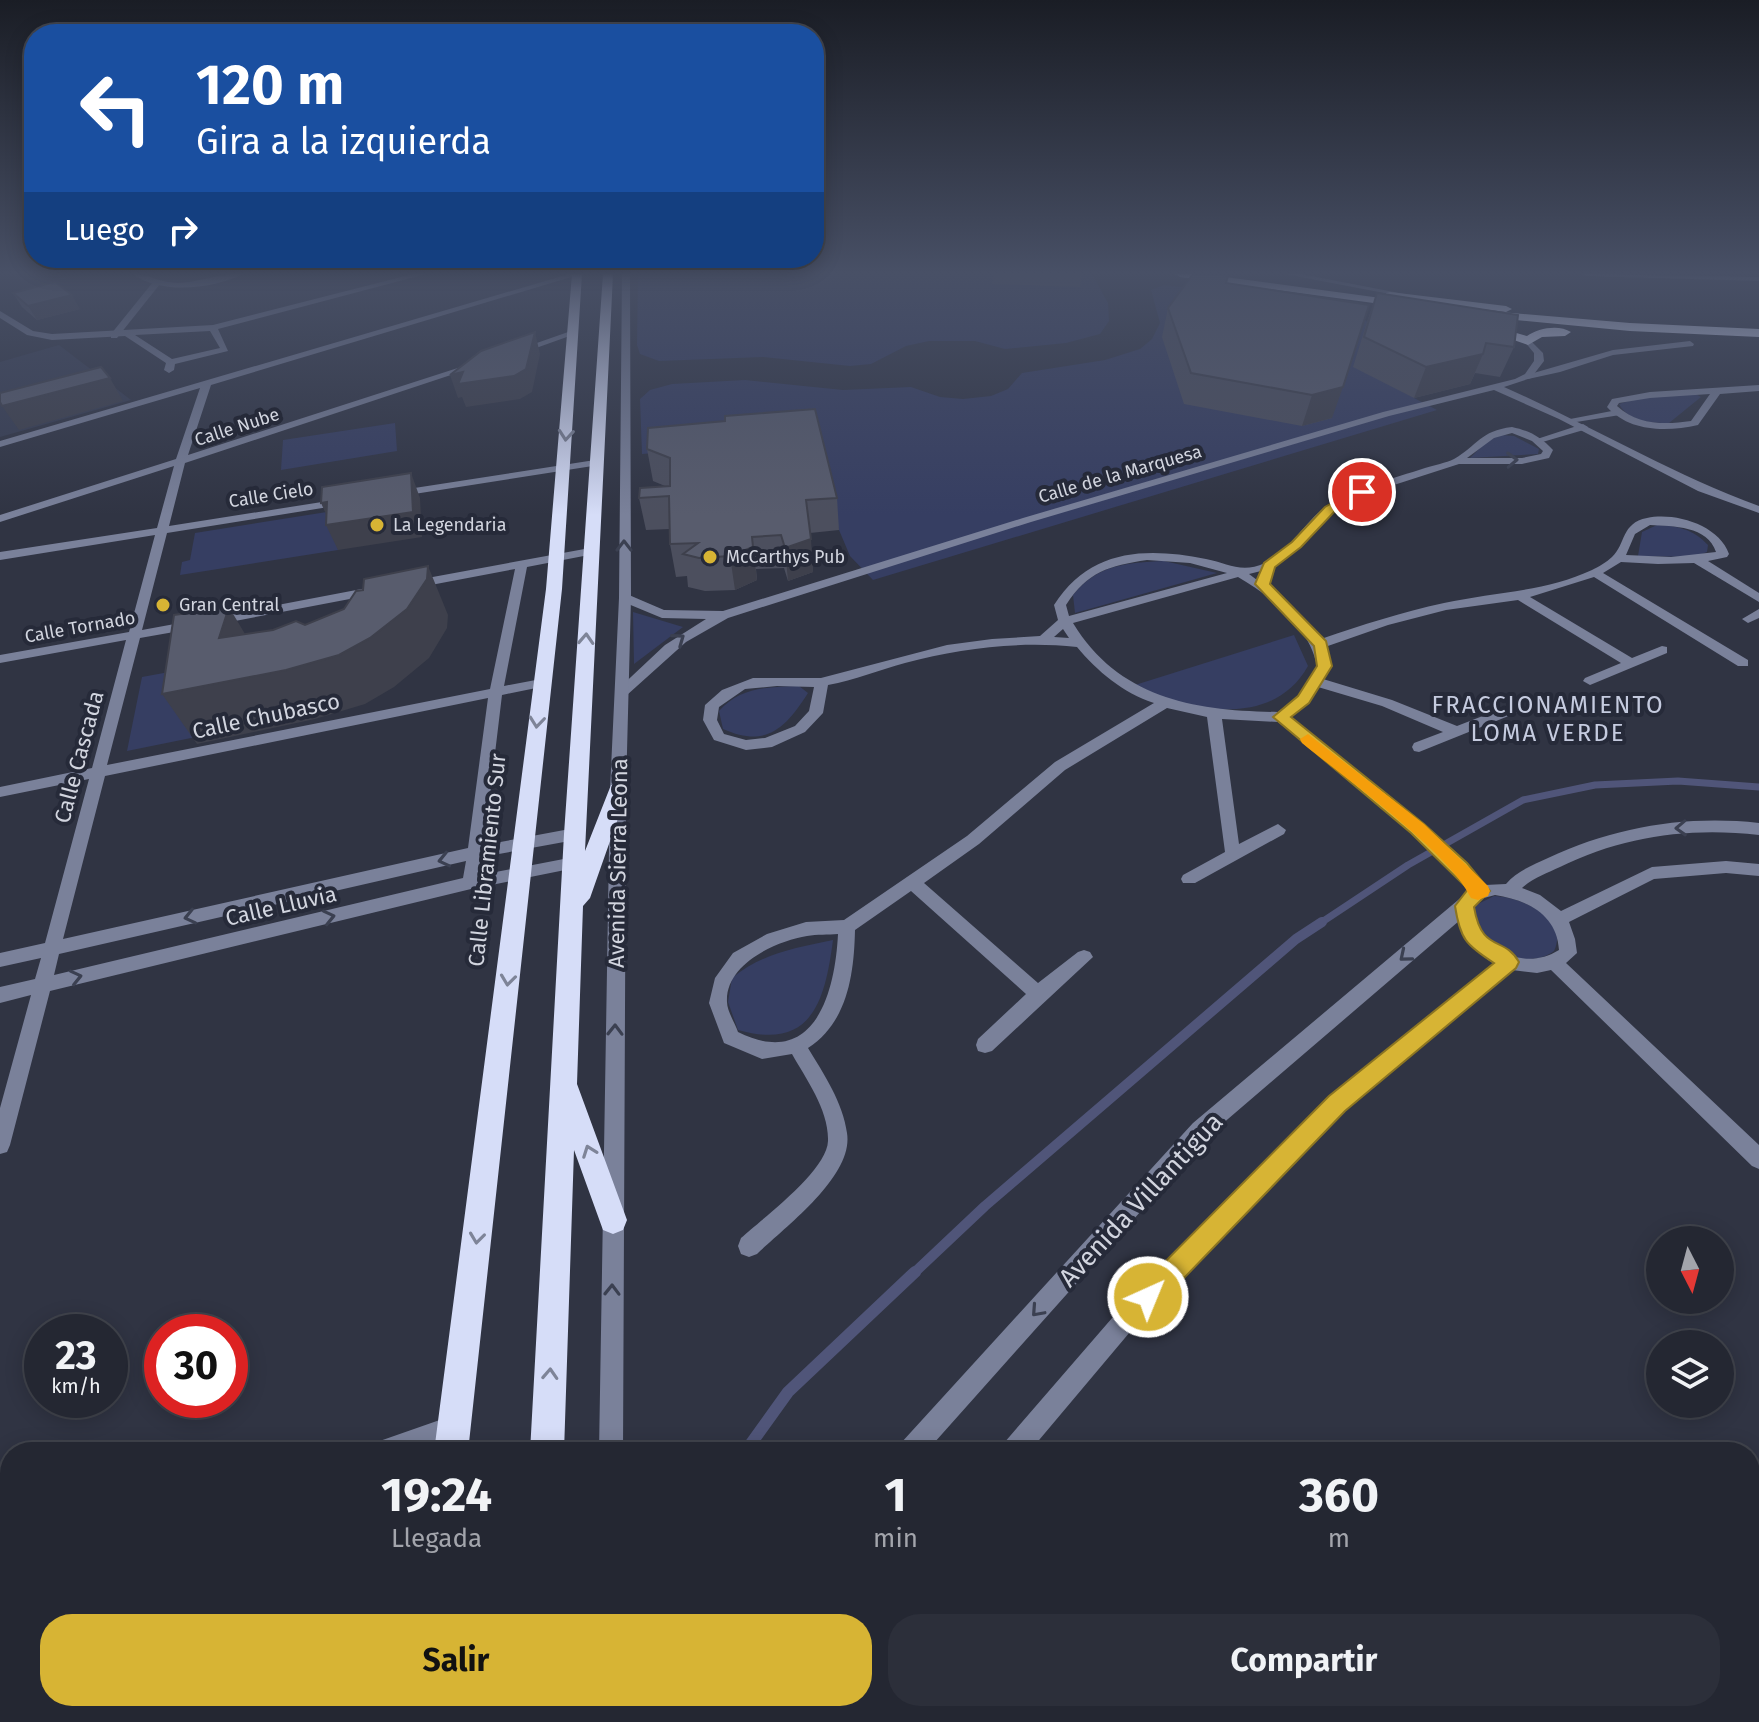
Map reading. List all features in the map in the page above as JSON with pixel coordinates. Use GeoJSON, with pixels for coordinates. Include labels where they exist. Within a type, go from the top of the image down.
{"type":"FeatureCollection","features":[{"type":"Feature","properties":{"kind":"highway","name":"Calle Libramiento Sur"},"geometry":{"type":"LineString","coordinates":[[452,1442],[554,589],[554,557],[572,354]]}},
{"type":"Feature","properties":{"kind":"highway"},"geometry":{"type":"LineString","coordinates":[[547,1442],[595,463],[610,354]]}},
{"type":"Feature","properties":{"kind":"highway"},"geometry":{"type":"LineString","coordinates":[[572,918],[618,790]]}},
{"type":"Feature","properties":{"kind":"highway"},"geometry":{"type":"LineString","coordinates":[[564,1083],[613,1220]]}},
{"type":"Feature","properties":{"kind":"street"},"geometry":{"type":"LineString","coordinates":[[153,354],[169,367],[208,354]]}},
{"type":"Feature","properties":{"kind":"street"},"geometry":{"type":"LineString","coordinates":[[0,444],[302,354]]}},
{"type":"Feature","properties":{"kind":"street","name":"Avenida Sierra Leona"},"geometry":{"type":"LineString","coordinates":[[611,1442],[618,790],[625,598],[617,354]]}},
{"type":"Feature","properties":{"kind":"street"},"geometry":{"type":"LineString","coordinates":[[1538,354],[1539,361],[1523,378],[1566,418],[1617,413]]}},
{"type":"Feature","properties":{"kind":"street","name":"Calle de la Marquesa"},"geometry":{"type":"LineString","coordinates":[[622,692],[662,652],[695,627],[724,615],[1027,520],[1400,410],[1609,354]]}},
{"type":"Feature","properties":{"kind":"street","name":"Calle Nube"},"geometry":{"type":"LineString","coordinates":[[0,519],[478,365]]}},
{"type":"Feature","properties":{"kind":"street","name":"Calle Cascada"},"geometry":{"type":"LineString","coordinates":[[0,1145],[39,986],[180,462],[207,382]]}},
{"type":"Feature","properties":{"kind":"street"},"geometry":{"type":"LineString","coordinates":[[1495,387],[1566,418],[1702,489],[1759,510]]}},
{"type":"Feature","properties":{"kind":"street"},"geometry":{"type":"LineString","coordinates":[[1716,392],[1694,423],[1679,427],[1631,421],[1612,407],[1615,401],[1639,395],[1759,388]]}},
{"type":"Feature","properties":{"kind":"street"},"geometry":{"type":"LineString","coordinates":[[1539,440],[1583,427]]}},
{"type":"Feature","properties":{"kind":"street"},"geometry":{"type":"LineString","coordinates":[[1045,638],[1063,622],[1269,565],[1297,544],[1330,509],[1362,492],[1458,461],[1522,461],[1545,456],[1548,450],[1539,440],[1515,431],[1502,430],[1479,441],[1458,461]]}},
{"type":"Feature","properties":{"kind":"street"},"geometry":{"type":"LineString","coordinates":[[379,496],[595,463]]}},
{"type":"Feature","properties":{"kind":"street","name":"Calle Cielo"},"geometry":{"type":"LineString","coordinates":[[0,556],[348,501]]}},
{"type":"Feature","properties":{"kind":"street"},"geometry":{"type":"LineString","coordinates":[[1321,644],[1384,622],[1446,606],[1520,596],[1595,573],[1619,558],[1698,560],[1723,554],[1719,542],[1700,529],[1662,520],[1648,521],[1630,532],[1619,558]]}},
{"type":"Feature","properties":{"kind":"street"},"geometry":{"type":"LineString","coordinates":[[399,587],[590,552]]}},
{"type":"Feature","properties":{"kind":"street"},"geometry":{"type":"LineString","coordinates":[[1281,717],[1304,699],[1317,682],[1324,666],[1321,644],[1262,584],[1240,573],[1186,558],[1147,556],[1109,563],[1081,574],[1067,591],[1060,605],[1063,622],[1131,690],[1163,704],[1214,714],[1281,717],[1417,828],[1481,891]]}},
{"type":"Feature","properties":{"kind":"street"},"geometry":{"type":"LineString","coordinates":[[1698,560],[1759,598]]}},
{"type":"Feature","properties":{"kind":"street"},"geometry":{"type":"LineString","coordinates":[[471,883],[496,691],[522,563]]}},
{"type":"Feature","properties":{"kind":"street"},"geometry":{"type":"LineString","coordinates":[[1262,584],[1269,565]]}},
{"type":"Feature","properties":{"kind":"street"},"geometry":{"type":"LineString","coordinates":[[1595,573],[1743,663]]}},
{"type":"Feature","properties":{"kind":"street","name":"Calle Tornado"},"geometry":{"type":"LineString","coordinates":[[0,659],[383,589]]}},
{"type":"Feature","properties":{"kind":"street"},"geometry":{"type":"LineString","coordinates":[[1520,596],[1630,662]]}},
{"type":"Feature","properties":{"kind":"street","name":"Calle de la Marquesa"},"geometry":{"type":"LineString","coordinates":[[625,598],[662,614],[724,615]]}},
{"type":"Feature","properties":{"kind":"street"},"geometry":{"type":"LineString","coordinates":[[822,682],[816,713],[800,729],[767,743],[746,745],[719,737],[710,720],[712,705],[728,690],[759,680],[822,682],[929,653],[1045,638],[1081,643]]}},
{"type":"Feature","properties":{"kind":"street"},"geometry":{"type":"LineString","coordinates":[[1590,681],[1662,650]]}},
{"type":"Feature","properties":{"kind":"street"},"geometry":{"type":"LineString","coordinates":[[1317,682],[1387,703],[1455,731]]}},
{"type":"Feature","properties":{"kind":"street","name":"Calle Chubasco"},"geometry":{"type":"LineString","coordinates":[[0,792],[541,683]]}},
{"type":"Feature","properties":{"kind":"street"},"geometry":{"type":"LineString","coordinates":[[847,927],[846,970],[838,998],[826,1022],[797,1046],[761,1051],[731,1037],[718,1003],[724,978],[739,958],[773,939],[806,929],[847,927],[985,831],[1060,766],[1163,704]]}},
{"type":"Feature","properties":{"kind":"street"},"geometry":{"type":"LineString","coordinates":[[1419,747],[1511,710]]}},
{"type":"Feature","properties":{"kind":"street"},"geometry":{"type":"LineString","coordinates":[[1214,714],[1233,855]]}},
{"type":"Feature","properties":{"kind":"street"},"geometry":{"type":"LineString","coordinates":[[1511,890],[1518,880],[1565,856],[1611,840],[1659,829],[1740,826],[1759,829]]}},
{"type":"Feature","properties":{"kind":"street"},"geometry":{"type":"LineString","coordinates":[[1189,879],[1278,830]]}},
{"type":"Feature","properties":{"kind":"street","name":"Calle Lluvia"},"geometry":{"type":"LineString","coordinates":[[0,960],[474,853],[575,834]]}},
{"type":"Feature","properties":{"kind":"street","name":"Calle Lluvia"},"geometry":{"type":"LineString","coordinates":[[0,995],[471,883],[574,863]]}},
{"type":"Feature","properties":{"kind":"street"},"geometry":{"type":"LineString","coordinates":[[1560,919],[1652,873],[1726,867],[1759,870]]}},
{"type":"Feature","properties":{"kind":"street"},"geometry":{"type":"LineString","coordinates":[[911,881],[1038,994]]}},
{"type":"Feature","properties":{"kind":"street"},"geometry":{"type":"LineString","coordinates":[[1511,890],[1538,901],[1560,919],[1569,937],[1568,953],[1556,964],[1534,967],[1509,962],[1478,942],[1469,930],[1465,906],[1471,897],[1481,891],[1511,890]]}},
{"type":"Feature","properties":{"kind":"street","name":"Avenida Villantigua"},"geometry":{"type":"LineString","coordinates":[[919,1442],[1200,1130],[1465,906]]}},
{"type":"Feature","properties":{"kind":"street"},"geometry":{"type":"LineString","coordinates":[[985,1045],[1038,994],[1084,957]]}},
{"type":"Feature","properties":{"kind":"street"},"geometry":{"type":"LineString","coordinates":[[1022,1442],[1127,1318],[1337,1103],[1509,962]]}},
{"type":"Feature","properties":{"kind":"street"},"geometry":{"type":"LineString","coordinates":[[1556,964],[1759,1159]]}},
{"type":"Feature","properties":{"kind":"street"},"geometry":{"type":"LineString","coordinates":[[749,1246],[832,1164],[839,1144],[834,1121],[797,1046]]}},
{"type":"Feature","properties":{"kind":"street"},"geometry":{"type":"LineString","coordinates":[[411,1442],[454,1427]]}},
{"type":"Feature","properties":{"kind":"shaded area"},"geometry":{"type":"Polygon","coordinates":[[[27,354],[71,354],[131,400],[0,437],[0,362],[27,354]]]}},
{"type":"Feature","properties":{"kind":"shaded area"},"geometry":{"type":"Polygon","coordinates":[[[641,354],[890,354],[871,364],[850,366],[763,357],[659,361],[641,354]]]}},
{"type":"Feature","properties":{"kind":"shaded area"},"geometry":{"type":"Polygon","coordinates":[[[1123,354],[1387,354],[1414,398],[1437,410],[873,580],[850,556],[839,530],[816,440],[642,454],[640,399],[650,390],[672,384],[745,380],[843,390],[911,387],[940,397],[963,399],[991,396],[1008,389],[1022,373],[1123,354]]]}},
{"type":"Feature","properties":{"kind":"shaded area"},"geometry":{"type":"Polygon","coordinates":[[[1694,393],[1701,397],[1669,423],[1634,418],[1619,404],[1635,399],[1694,393]]]}},
{"type":"Feature","properties":{"kind":"shaded area"},"geometry":{"type":"Polygon","coordinates":[[[395,423],[397,451],[281,470],[283,440],[395,423]]]}},
{"type":"Feature","properties":{"kind":"shaded area"},"geometry":{"type":"Polygon","coordinates":[[[1514,436],[1539,449],[1538,454],[1470,458],[1491,437],[1514,436]]]}},
{"type":"Feature","properties":{"kind":"shaded area"},"geometry":{"type":"Polygon","coordinates":[[[333,511],[338,550],[180,575],[182,562],[190,560],[195,533],[333,511]]]}},
{"type":"Feature","properties":{"kind":"shaded area"},"geometry":{"type":"Polygon","coordinates":[[[1657,525],[1691,532],[1708,545],[1707,552],[1694,557],[1638,556],[1642,532],[1657,525]]]}},
{"type":"Feature","properties":{"kind":"shaded area"},"geometry":{"type":"Polygon","coordinates":[[[1164,561],[1217,573],[1075,613],[1073,595],[1092,577],[1125,564],[1164,561]]]}},
{"type":"Feature","properties":{"kind":"shaded area"},"geometry":{"type":"Polygon","coordinates":[[[633,612],[683,627],[634,664],[633,612]]]}},
{"type":"Feature","properties":{"kind":"shaded area"},"geometry":{"type":"Polygon","coordinates":[[[1294,635],[1308,666],[1293,686],[1274,699],[1252,707],[1204,707],[1157,695],[1135,685],[1294,635]]]}},
{"type":"Feature","properties":{"kind":"shaded area"},"geometry":{"type":"Polygon","coordinates":[[[207,665],[196,737],[127,751],[142,677],[207,665]]]}},
{"type":"Feature","properties":{"kind":"shaded area"},"geometry":{"type":"Polygon","coordinates":[[[799,686],[808,693],[791,716],[773,732],[751,736],[723,729],[719,711],[736,697],[766,688],[799,686]]]}},
{"type":"Feature","properties":{"kind":"shaded area"},"geometry":{"type":"Polygon","coordinates":[[[1494,896],[1529,905],[1549,919],[1557,939],[1554,951],[1535,959],[1524,959],[1503,953],[1485,940],[1472,913],[1476,905],[1494,896]]]}},
{"type":"Feature","properties":{"kind":"shaded area"},"geometry":{"type":"Polygon","coordinates":[[[833,940],[825,983],[810,1016],[798,1027],[783,1033],[763,1035],[738,1030],[728,1002],[732,978],[768,957],[833,940]]]}},
{"type":"Feature","properties":{"kind":"building"},"geometry":{"type":"Polygon","coordinates":[[[477,354],[530,354],[526,369],[514,376],[458,384],[463,372],[450,375],[477,354]]]}},
{"type":"Feature","properties":{"kind":"building"},"geometry":{"type":"Polygon","coordinates":[[[1184,354],[1353,354],[1343,387],[1312,395],[1191,373],[1184,354]]]}},
{"type":"Feature","properties":{"kind":"building"},"geometry":{"type":"Polygon","coordinates":[[[1400,354],[1481,354],[1426,367],[1400,354]]]}},
{"type":"Feature","properties":{"kind":"building"},"geometry":{"type":"Polygon","coordinates":[[[101,367],[110,378],[2,406],[0,402],[0,393],[101,367]]]}},
{"type":"Feature","properties":{"kind":"building"},"geometry":{"type":"Polygon","coordinates":[[[815,409],[837,498],[806,500],[811,539],[785,548],[781,535],[752,537],[753,547],[730,556],[699,558],[683,554],[698,543],[670,544],[669,496],[639,498],[640,488],[670,486],[670,458],[647,449],[648,428],[725,421],[725,416],[815,409]]]}},
{"type":"Feature","properties":{"kind":"building"},"geometry":{"type":"Polygon","coordinates":[[[411,473],[413,512],[326,525],[327,502],[321,503],[322,487],[411,473]]]}},
{"type":"Feature","properties":{"kind":"building"},"geometry":{"type":"Polygon","coordinates":[[[428,566],[427,579],[407,609],[370,638],[339,655],[286,670],[162,694],[174,615],[229,607],[219,638],[273,630],[296,621],[305,625],[344,609],[356,591],[363,590],[364,579],[428,566]]]}},
{"type":"Feature","properties":{"kind":"waterway"},"geometry":{"type":"LineString","coordinates":[[1319,924],[1408,865],[1523,800],[1595,785],[1678,781],[1759,787]]}},
{"type":"Feature","properties":{"kind":"waterway"},"geometry":{"type":"LineString","coordinates":[[913,1274],[985,1206],[1296,939],[1322,922]]}},
{"type":"Feature","properties":{"kind":"waterway"},"geometry":{"type":"LineString","coordinates":[[752,1442],[788,1392],[915,1272]]}},
{"type":"Feature","properties":{"kind":"slow traffic"},"geometry":{"type":"LineString","coordinates":[[1308,739],[1417,828],[1460,868],[1481,891],[1478,893]]}},
{"type":"Feature","properties":{"kind":"place","name":"La Legendaria"},"geometry":{"type":"Point","coordinates":[377,525]}},
{"type":"Feature","properties":{"kind":"place","name":"McCarthys Pub"},"geometry":{"type":"Point","coordinates":[710,557]}},
{"type":"Feature","properties":{"kind":"place","name":"Gran Central"},"geometry":{"type":"Point","coordinates":[163,605]}},
{"type":"Feature","properties":{"kind":"district","name":"FRACCIONAMIENTO LOMA VERDE"},"geometry":{"type":"Point","coordinates":[1548,719]}},
{"type":"Feature","properties":{"kind":"route"},"geometry":{"type":"LineString","coordinates":[[1148,1297],[1337,1103],[1509,962],[1478,942],[1469,930],[1464,917],[1465,906],[1471,897],[1481,891],[1460,868],[1417,828],[1281,717],[1304,699],[1317,682],[1324,666],[1321,644],[1262,584],[1269,565],[1297,544],[1330,509],[1362,492]]}}]}
